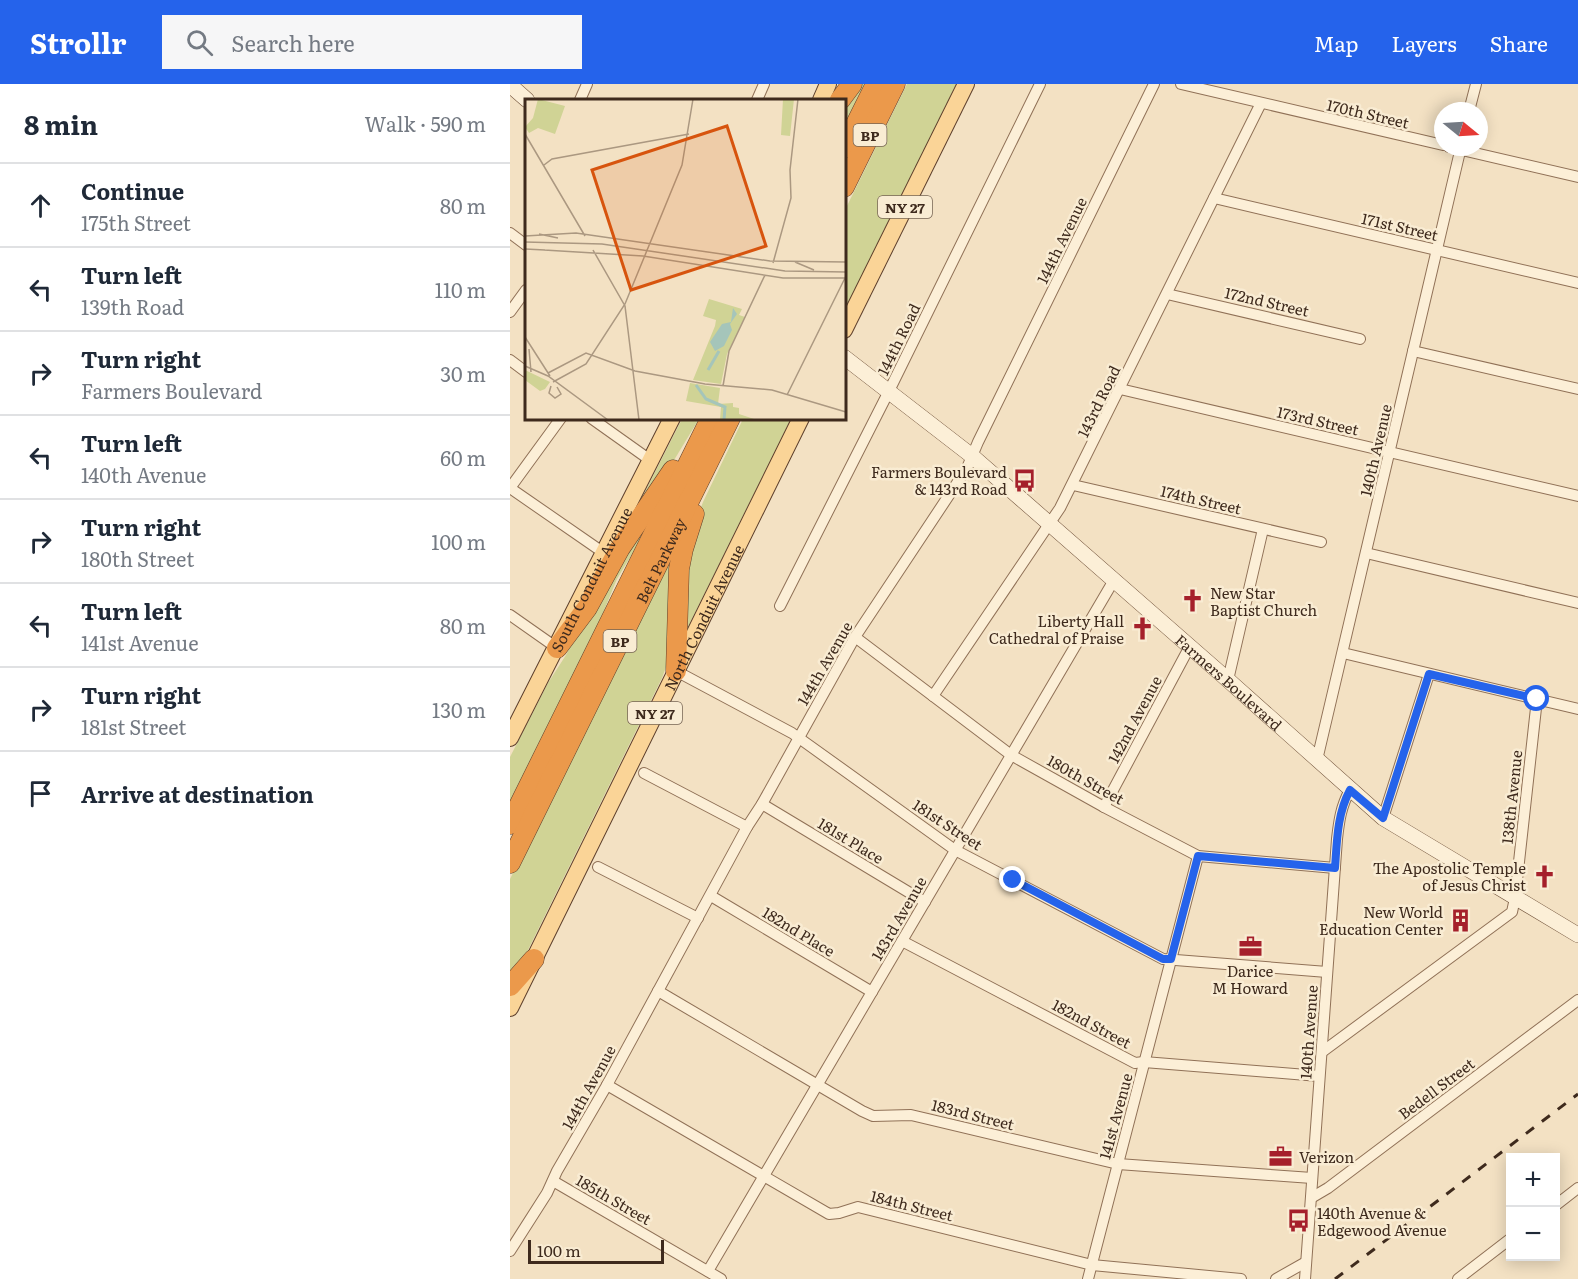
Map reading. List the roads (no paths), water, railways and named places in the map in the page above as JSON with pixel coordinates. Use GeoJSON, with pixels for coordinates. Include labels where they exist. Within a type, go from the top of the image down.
{"type":"FeatureCollection","features":[{"type":"Feature","properties":{"kind":"highway"},"geometry":{"type":"LineString","coordinates":[[841,99],[852,84]]}},
{"type":"Feature","properties":{"kind":"highway","name":"BP"},"geometry":{"type":"LineString","coordinates":[[846,144],[876,84]]}},
{"type":"Feature","properties":{"kind":"highway","name":"BP"},"geometry":{"type":"LineString","coordinates":[[846,183],[895,84]]}},
{"type":"Feature","properties":{"kind":"highway"},"geometry":{"type":"LineString","coordinates":[[556,648],[587,608],[620,548],[709,420]]}},
{"type":"Feature","properties":{"kind":"highway","name":"Belt Parkway"},"geometry":{"type":"LineString","coordinates":[[510,824],[709,420]]}},
{"type":"Feature","properties":{"kind":"highway"},"geometry":{"type":"LineString","coordinates":[[676,671],[678,580],[683,549],[731,420]]}},
{"type":"Feature","properties":{"kind":"highway","name":"Belt Parkway"},"geometry":{"type":"LineString","coordinates":[[510,863],[731,420]]}},
{"type":"Feature","properties":{"kind":"highway"},"geometry":{"type":"LineString","coordinates":[[510,986],[534,959]]}},
{"type":"Feature","properties":{"kind":"main road"},"geometry":{"type":"LineString","coordinates":[[821,99],[828,84]]}},
{"type":"Feature","properties":{"kind":"main road","name":"NY 27"},"geometry":{"type":"LineString","coordinates":[[846,326],[966,84]]}},
{"type":"Feature","properties":{"kind":"main road"},"geometry":{"type":"LineString","coordinates":[[510,85],[526,99]]}},
{"type":"Feature","properties":{"kind":"main road","name":"Farmers Boulevard"},"geometry":{"type":"LineString","coordinates":[[846,359],[972,456],[1383,818],[1578,935]]}},
{"type":"Feature","properties":{"kind":"main road","name":"South Conduit Avenue"},"geometry":{"type":"LineString","coordinates":[[510,738],[671,420]]}},
{"type":"Feature","properties":{"kind":"main road","name":"North Conduit Avenue"},"geometry":{"type":"LineString","coordinates":[[510,1008],[800,420]]}},
{"type":"Feature","properties":{"kind":"street"},"geometry":{"type":"LineString","coordinates":[[580,99],[587,84]]}},
{"type":"Feature","properties":{"kind":"street"},"geometry":{"type":"LineString","coordinates":[[757,99],[764,84]]}},
{"type":"Feature","properties":{"kind":"street","name":"144th Road"},"geometry":{"type":"LineString","coordinates":[[780,606],[1040,84]]}},
{"type":"Feature","properties":{"kind":"street","name":"144th Avenue"},"geometry":{"type":"LineString","coordinates":[[510,1251],[548,1193],[557,1171],[855,637],[967,468],[1154,84]]}},
{"type":"Feature","properties":{"kind":"street","name":"170th Street"},"geometry":{"type":"LineString","coordinates":[[1181,84],[1434,144]]}},
{"type":"Feature","properties":{"kind":"street"},"geometry":{"type":"LineString","coordinates":[[1471,102],[1476,84]]}},
{"type":"Feature","properties":{"kind":"street","name":"143rd Road"},"geometry":{"type":"LineString","coordinates":[[933,696],[1060,508],[1261,103]]}},
{"type":"Feature","properties":{"kind":"street"},"geometry":{"type":"LineString","coordinates":[[1488,155],[1578,177]]}},
{"type":"Feature","properties":{"kind":"street","name":"140th Avenue"},"geometry":{"type":"LineString","coordinates":[[1317,760],[1437,250],[1455,156]]}},
{"type":"Feature","properties":{"kind":"street","name":"171st Street"},"geometry":{"type":"LineString","coordinates":[[1214,198],[1578,284]]}},
{"type":"Feature","properties":{"kind":"street"},"geometry":{"type":"LineString","coordinates":[[510,233],[525,244]]}},
{"type":"Feature","properties":{"kind":"street"},"geometry":{"type":"LineString","coordinates":[[510,312],[525,291]]}},
{"type":"Feature","properties":{"kind":"street","name":"172nd Street"},"geometry":{"type":"LineString","coordinates":[[1167,294],[1360,339]]}},
{"type":"Feature","properties":{"kind":"street"},"geometry":{"type":"LineString","coordinates":[[1413,351],[1578,389]]}},
{"type":"Feature","properties":{"kind":"street"},"geometry":{"type":"LineString","coordinates":[[510,360],[525,371]]}},
{"type":"Feature","properties":{"kind":"street","name":"173rd Street"},"geometry":{"type":"LineString","coordinates":[[1120,389],[1578,496]]}},
{"type":"Feature","properties":{"kind":"street"},"geometry":{"type":"LineString","coordinates":[[560,420],[510,488],[604,553]]}},
{"type":"Feature","properties":{"kind":"street"},"geometry":{"type":"LineString","coordinates":[[594,420],[650,460]]}},
{"type":"Feature","properties":{"kind":"street","name":"174th Street"},"geometry":{"type":"LineString","coordinates":[[1073,484],[1322,542]]}},
{"type":"Feature","properties":{"kind":"street"},"geometry":{"type":"LineString","coordinates":[[1228,680],[1263,529]]}},
{"type":"Feature","properties":{"kind":"street"},"geometry":{"type":"LineString","coordinates":[[1366,553],[1578,603]]}},
{"type":"Feature","properties":{"kind":"street","name":"143rd Avenue"},"geometry":{"type":"LineString","coordinates":[[708,1271],[1114,580]]}},
{"type":"Feature","properties":{"kind":"street"},"geometry":{"type":"LineString","coordinates":[[510,615],[556,648]]}},
{"type":"Feature","properties":{"kind":"street","name":"180th Street"},"geometry":{"type":"LineString","coordinates":[[855,637],[1011,755],[1198,856],[1335,868]]}},
{"type":"Feature","properties":{"kind":"street","name":"142nd Avenue"},"geometry":{"type":"LineString","coordinates":[[1104,807],[1190,646]]}},
{"type":"Feature","properties":{"kind":"street"},"geometry":{"type":"LineString","coordinates":[[1342,653],[1578,709]]}},
{"type":"Feature","properties":{"kind":"street","name":"181st Street"},"geometry":{"type":"LineString","coordinates":[[676,671],[799,738],[955,850],[1163,959],[1327,972]]}},
{"type":"Feature","properties":{"kind":"street"},"geometry":{"type":"LineString","coordinates":[[1383,818],[1429,674]]}},
{"type":"Feature","properties":{"kind":"street","name":"138th Avenue"},"geometry":{"type":"LineString","coordinates":[[1515,898],[1537,699]]}},
{"type":"Feature","properties":{"kind":"street"},"geometry":{"type":"LineString","coordinates":[[644,773],[747,827]]}},
{"type":"Feature","properties":{"kind":"street","name":"140th Avenue"},"geometry":{"type":"LineString","coordinates":[[1305,1279],[1335,868],[1340,816],[1350,790]]}},
{"type":"Feature","properties":{"kind":"street","name":"181st Place"},"geometry":{"type":"LineString","coordinates":[[762,804],[925,902]]}},
{"type":"Feature","properties":{"kind":"street","name":"141st Avenue"},"geometry":{"type":"LineString","coordinates":[[1088,1279],[1198,856]]}},
{"type":"Feature","properties":{"kind":"street"},"geometry":{"type":"LineString","coordinates":[[598,867],[699,918]]}},
{"type":"Feature","properties":{"kind":"street","name":"182nd Place"},"geometry":{"type":"LineString","coordinates":[[711,896],[872,992]]}},
{"type":"Feature","properties":{"kind":"street"},"geometry":{"type":"LineString","coordinates":[[1322,1052],[1512,912],[1515,898]]}},
{"type":"Feature","properties":{"kind":"street","name":"182nd Street"},"geometry":{"type":"LineString","coordinates":[[902,941],[1136,1063],[1320,1076]]}},
{"type":"Feature","properties":{"kind":"street","name":"183rd Street"},"geometry":{"type":"LineString","coordinates":[[658,991],[873,1116],[911,1114],[1118,1164],[1312,1178]]}},
{"type":"Feature","properties":{"kind":"street","name":"Bedell Street"},"geometry":{"type":"LineString","coordinates":[[1311,1198],[1328,1188],[1578,1000]]}},
{"type":"Feature","properties":{"kind":"street","name":"184th Street"},"geometry":{"type":"LineString","coordinates":[[607,1085],[829,1214],[858,1207],[1092,1265],[1241,1279]]}},
{"type":"Feature","properties":{"kind":"street","name":"185th Street"},"geometry":{"type":"LineString","coordinates":[[553,1181],[721,1279]]}},
{"type":"Feature","properties":{"kind":"street"},"geometry":{"type":"LineString","coordinates":[[1560,1202],[1578,1188]]}},
{"type":"Feature","properties":{"kind":"street"},"geometry":{"type":"LineString","coordinates":[[1458,1279],[1506,1242]]}},
{"type":"Feature","properties":{"kind":"street"},"geometry":{"type":"LineString","coordinates":[[1276,1279],[1306,1262]]}},
{"type":"Feature","properties":{"kind":"railway"},"geometry":{"type":"LineString","coordinates":[[1335,1279],[1578,1094]]}},
{"type":"Feature","properties":{"kind":"place","name":"Farmers Boulevard & 143rd Road"},"geometry":{"type":"Point","coordinates":[1025,480]}},
{"type":"Feature","properties":{"kind":"place","name":"New Star Baptist Church"},"geometry":{"type":"Point","coordinates":[1192,601]}},
{"type":"Feature","properties":{"kind":"place","name":"Liberty Hall Cathedral of Praise"},"geometry":{"type":"Point","coordinates":[1142,629]}},
{"type":"Feature","properties":{"kind":"place","name":"The Apostolic Temple of Jesus Christ"},"geometry":{"type":"Point","coordinates":[1544,876]}},
{"type":"Feature","properties":{"kind":"place","name":"New World Education Center"},"geometry":{"type":"Point","coordinates":[1461,920]}},
{"type":"Feature","properties":{"kind":"place","name":"Darice M Howard"},"geometry":{"type":"Point","coordinates":[1250,946]}},
{"type":"Feature","properties":{"kind":"place","name":"Verizon"},"geometry":{"type":"Point","coordinates":[1281,1156]}},
{"type":"Feature","properties":{"kind":"place","name":"140th Avenue & Edgewood Avenue"},"geometry":{"type":"Point","coordinates":[1299,1221]}}]}
